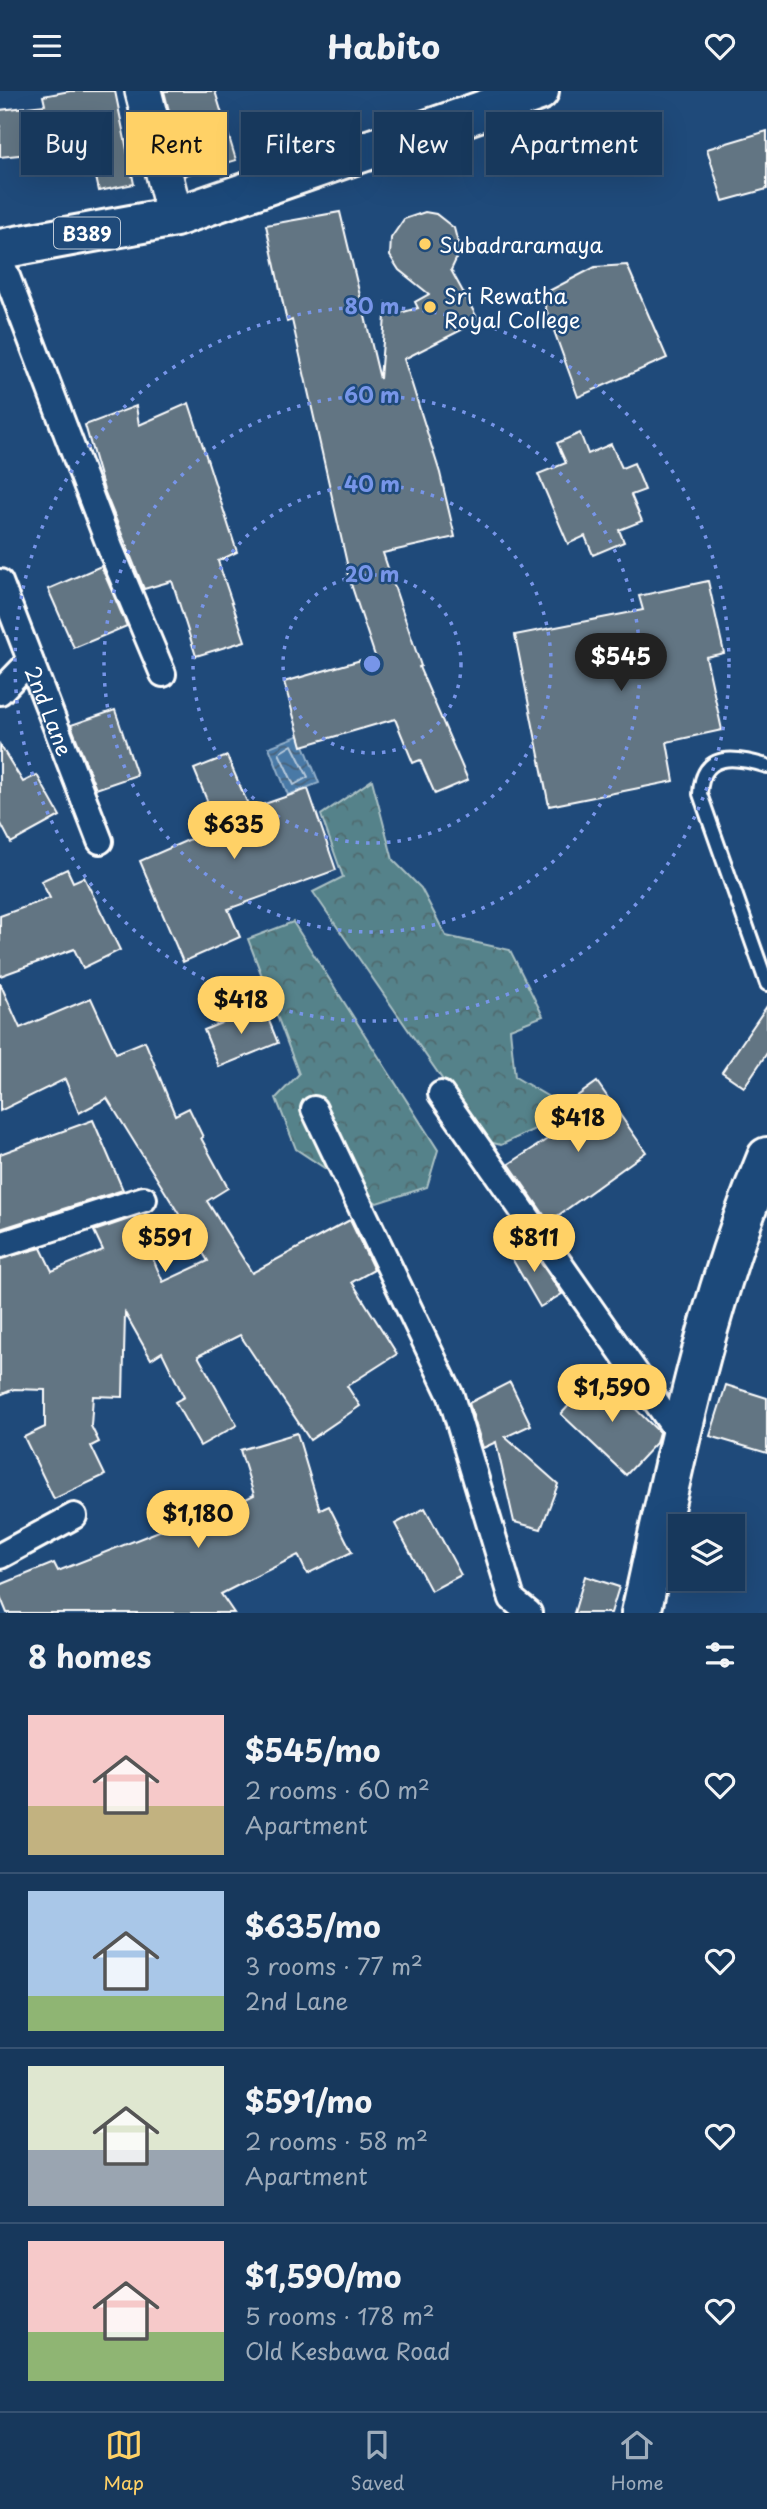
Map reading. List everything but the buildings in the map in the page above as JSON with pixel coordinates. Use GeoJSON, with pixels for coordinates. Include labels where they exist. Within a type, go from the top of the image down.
{"type":"FeatureCollection","features":[{"type":"Feature","properties":{"kind":"main road","name":"B389"},"geometry":{"type":"LineString","coordinates":[[0,249],[175,217],[538,91]]}},
{"type":"Feature","properties":{"kind":"main road"},"geometry":{"type":"LineString","coordinates":[[641,1613],[680,1436],[754,1224],[767,1157]]}},
{"type":"Feature","properties":{"kind":"street"},"geometry":{"type":"LineString","coordinates":[[143,91],[175,217]]}},
{"type":"Feature","properties":{"kind":"street"},"geometry":{"type":"LineString","coordinates":[[0,258],[111,549],[163,674]]}},
{"type":"Feature","properties":{"kind":"street","name":"2nd Lane"},"geometry":{"type":"LineString","coordinates":[[0,582],[100,841]]}},
{"type":"Feature","properties":{"kind":"street"},"geometry":{"type":"LineString","coordinates":[[0,692],[30,661]]}},
{"type":"Feature","properties":{"kind":"street"},"geometry":{"type":"LineString","coordinates":[[441,1094],[680,1436]]}},
{"type":"Feature","properties":{"kind":"street"},"geometry":{"type":"LineString","coordinates":[[314,1109],[451,1396],[512,1599],[529,1613]]}},
{"type":"Feature","properties":{"kind":"street"},"geometry":{"type":"LineString","coordinates":[[0,1245],[144,1199]]}},
{"type":"Feature","properties":{"kind":"street"},"geometry":{"type":"LineString","coordinates":[[0,1556],[74,1516]]}},
{"type":"Feature","properties":{"kind":"lane"},"geometry":{"type":"LineString","coordinates":[[767,767],[736,757],[721,759],[700,782],[699,794],[767,984]]}},
{"type":"Feature","properties":{"kind":"green space"},"geometry":{"type":"Polygon","coordinates":[[[372,780],[393,860],[421,888],[446,936],[510,950],[543,1016],[510,1029],[515,1077],[554,1100],[537,1128],[501,1145],[485,1141],[313,892],[343,877],[321,815],[372,780]]]}},
{"type":"Feature","properties":{"kind":"green space"},"geometry":{"type":"Polygon","coordinates":[[[293,922],[438,1150],[427,1187],[377,1203],[296,1149],[276,1098],[299,1074],[248,939],[293,922]]]}},
{"type":"Feature","properties":{"kind":"water"},"geometry":{"type":"Polygon","coordinates":[[[300,735],[319,783],[288,795],[269,747],[300,735]]]}},
{"type":"Feature","properties":{"kind":"place","name":"Subadraramaya"},"geometry":{"type":"Point","coordinates":[425,244]}},
{"type":"Feature","properties":{"kind":"place","name":"Sri Rewatha Royal College"},"geometry":{"type":"Point","coordinates":[430,307]}}]}
